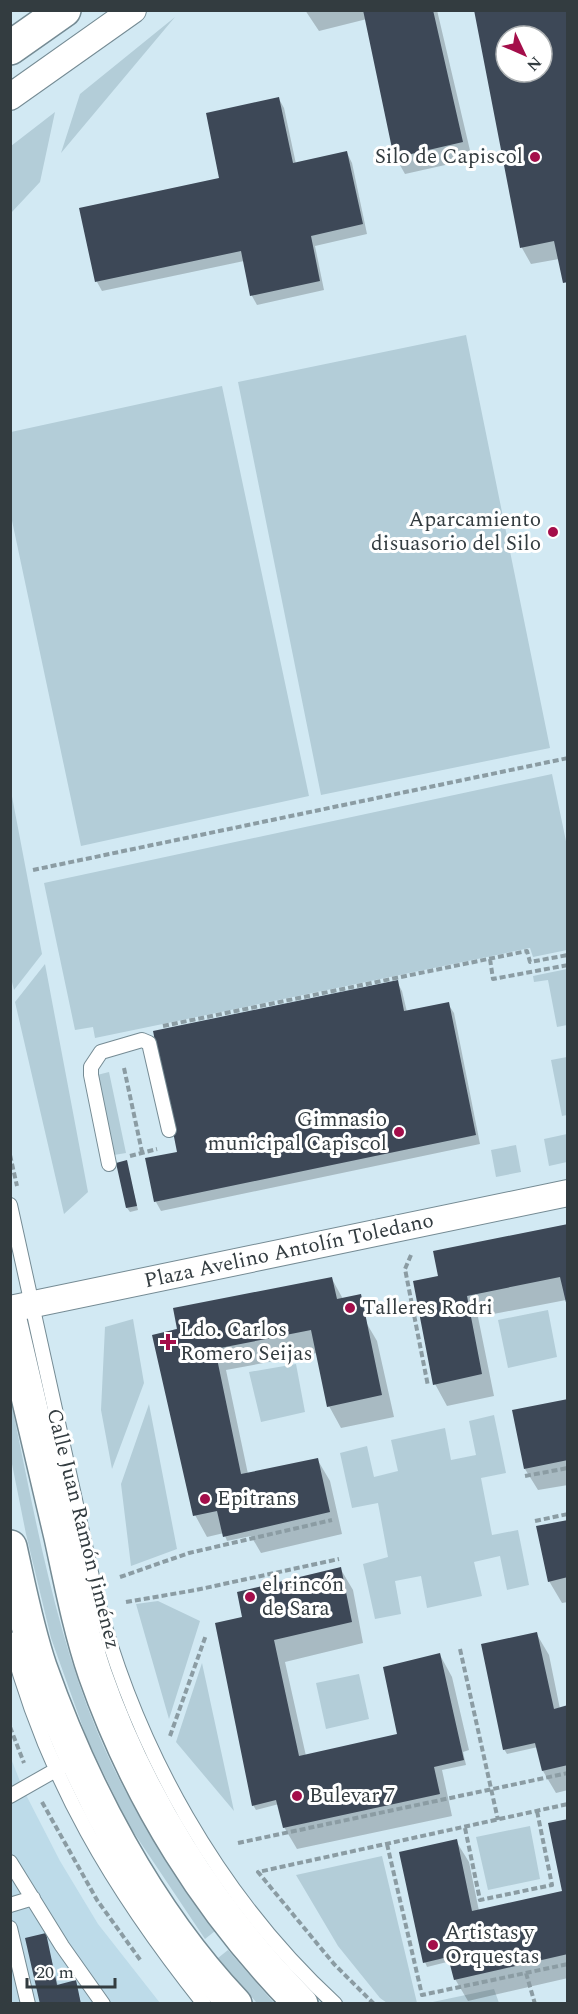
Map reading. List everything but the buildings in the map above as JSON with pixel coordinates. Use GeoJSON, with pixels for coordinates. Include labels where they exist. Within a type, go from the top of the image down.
{"type":"FeatureCollection","features":[{"type":"Feature","properties":{"kind":"main road"},"geometry":{"type":"LineString","coordinates":[[10,48],[64,10]]}},
{"type":"Feature","properties":{"kind":"main road","name":"Calle Juan Ramón Jiménez"},"geometry":{"type":"LineString","coordinates":[[18,1311],[75,1600],[95,1674],[149,1802],[191,1867],[236,1929],[301,2004]]}},
{"type":"Feature","properties":{"kind":"main road"},"geometry":{"type":"LineString","coordinates":[[10,1547],[66,1765],[223,2002]]}},
{"type":"Feature","properties":{"kind":"street"},"geometry":{"type":"LineString","coordinates":[[10,97],[133,10]]}},
{"type":"Feature","properties":{"kind":"street","name":"Plaza Avelino Antolín Toledano"},"geometry":{"type":"LineString","coordinates":[[18,1311],[567,1193]]}},
{"type":"Feature","properties":{"kind":"lane"},"geometry":{"type":"LineString","coordinates":[[109,1164],[91,1076],[91,1067],[101,1052],[142,1040],[152,1047],[169,1130]]}},
{"type":"Feature","properties":{"kind":"lane","name":"Calle Juan Ramón Jiménez"},"geometry":{"type":"LineString","coordinates":[[10,1205],[18,1311],[106,1637],[149,1747],[199,1835],[254,1916],[293,1962],[335,2004]]}},
{"type":"Feature","properties":{"kind":"lane"},"geometry":{"type":"LineString","coordinates":[[10,1639],[19,1673],[66,1765],[10,1796]]}},
{"type":"Feature","properties":{"kind":"lane"},"geometry":{"type":"LineString","coordinates":[[10,1862],[103,2004]]}},
{"type":"Feature","properties":{"kind":"lane"},"geometry":{"type":"LineString","coordinates":[[10,1905],[33,1898]]}},
{"type":"Feature","properties":{"kind":"lane"},"geometry":{"type":"LineString","coordinates":[[10,1928],[28,2004]]}},
{"type":"Feature","properties":{"kind":"path"},"geometry":{"type":"LineString","coordinates":[[33,870],[567,758]]}},
{"type":"Feature","properties":{"kind":"path"},"geometry":{"type":"LineString","coordinates":[[142,1152],[117,1035],[527,951],[530,962],[567,955]]}},
{"type":"Feature","properties":{"kind":"path"},"geometry":{"type":"LineString","coordinates":[[490,959],[493,980],[567,965]]}},
{"type":"Feature","properties":{"kind":"path"},"geometry":{"type":"LineString","coordinates":[[127,1157],[165,1147]]}},
{"type":"Feature","properties":{"kind":"path"},"geometry":{"type":"LineString","coordinates":[[10,1155],[18,1189]]}},
{"type":"Feature","properties":{"kind":"path"},"geometry":{"type":"LineString","coordinates":[[414,1253],[409,1257],[405,1269],[428,1386]]}},
{"type":"Feature","properties":{"kind":"path"},"geometry":{"type":"LineString","coordinates":[[525,1476],[567,1468]]}},
{"type":"Feature","properties":{"kind":"path"},"geometry":{"type":"LineString","coordinates":[[535,1521],[567,1514]]}},
{"type":"Feature","properties":{"kind":"path"},"geometry":{"type":"LineString","coordinates":[[120,1577],[189,1553],[332,1520]]}},
{"type":"Feature","properties":{"kind":"path"},"geometry":{"type":"LineString","coordinates":[[126,1602],[196,1590],[339,1558]]}},
{"type":"Feature","properties":{"kind":"path"},"geometry":{"type":"LineString","coordinates":[[169,1738],[206,1635]]}},
{"type":"Feature","properties":{"kind":"path"},"geometry":{"type":"LineString","coordinates":[[460,1649],[498,1820]]}},
{"type":"Feature","properties":{"kind":"path"},"geometry":{"type":"LineString","coordinates":[[238,1843],[567,1773]]}},
{"type":"Feature","properties":{"kind":"path"},"geometry":{"type":"LineString","coordinates":[[374,2004],[334,1964],[258,1872],[567,1804]]}},
{"type":"Feature","properties":{"kind":"path"},"geometry":{"type":"LineString","coordinates":[[465,1828],[480,1900],[552,1885],[537,1811]]}},
{"type":"Feature","properties":{"kind":"path"},"geometry":{"type":"LineString","coordinates":[[387,1844],[422,1995],[567,1964]]}},
{"type":"Feature","properties":{"kind":"path"},"geometry":{"type":"LineString","coordinates":[[526,1974],[535,2004]]}},
{"type":"Feature","properties":{"kind":"shaded area"},"geometry":{"type":"Polygon","coordinates":[[[175,17],[61,153],[80,94],[175,17]]]}},
{"type":"Feature","properties":{"kind":"shaded area"},"geometry":{"type":"Polygon","coordinates":[[[55,112],[40,182],[11,213],[11,146],[55,112]]]}},
{"type":"Feature","properties":{"kind":"shaded area"},"geometry":{"type":"Polygon","coordinates":[[[466,335],[550,748],[321,795],[238,382],[466,335]]]}},
{"type":"Feature","properties":{"kind":"shaded area"},"geometry":{"type":"Polygon","coordinates":[[[222,386],[309,796],[81,846],[11,516],[11,432],[222,386]]]}},
{"type":"Feature","properties":{"kind":"shaded area"},"geometry":{"type":"Polygon","coordinates":[[[552,774],[567,846],[567,950],[533,957],[530,948],[95,1038],[93,1027],[75,1030],[44,883],[552,774]]]}},
{"type":"Feature","properties":{"kind":"shaded area"},"geometry":{"type":"Polygon","coordinates":[[[10,786],[42,954],[14,990],[10,974],[10,786]]]}},
{"type":"Feature","properties":{"kind":"shaded area"},"geometry":{"type":"Polygon","coordinates":[[[45,964],[88,1192],[64,1214],[15,1002],[45,964]]]}},
{"type":"Feature","properties":{"kind":"shaded area"},"geometry":{"type":"Polygon","coordinates":[[[567,969],[567,1025],[557,1027],[548,980],[534,982],[533,976],[567,969]]]}},
{"type":"Feature","properties":{"kind":"shaded area"},"geometry":{"type":"Polygon","coordinates":[[[567,1057],[567,1115],[562,1116],[551,1060],[567,1057]]]}},
{"type":"Feature","properties":{"kind":"shaded area"},"geometry":{"type":"Polygon","coordinates":[[[109,1072],[126,1153],[114,1155],[97,1075],[109,1072]]]}},
{"type":"Feature","properties":{"kind":"shaded area"},"geometry":{"type":"Polygon","coordinates":[[[567,1134],[567,1162],[549,1166],[544,1139],[567,1134]]]}},
{"type":"Feature","properties":{"kind":"shaded area"},"geometry":{"type":"Polygon","coordinates":[[[516,1145],[521,1172],[496,1177],[491,1150],[516,1145]]]}},
{"type":"Feature","properties":{"kind":"shaded area"},"geometry":{"type":"Polygon","coordinates":[[[548,1310],[557,1357],[508,1368],[498,1320],[548,1310]]]}},
{"type":"Feature","properties":{"kind":"shaded area"},"geometry":{"type":"Polygon","coordinates":[[[133,1319],[144,1383],[112,1469],[101,1410],[105,1327],[133,1319]]]}},
{"type":"Feature","properties":{"kind":"shaded area"},"geometry":{"type":"Polygon","coordinates":[[[296,1364],[305,1412],[261,1422],[249,1372],[296,1364]]]}},
{"type":"Feature","properties":{"kind":"shaded area"},"geometry":{"type":"Polygon","coordinates":[[[10,1397],[56,1609],[82,1691],[109,1758],[136,1810],[215,1931],[205,1939],[128,1824],[87,1739],[51,1638],[26,1534],[11,1459],[10,1397]]]}},
{"type":"Feature","properties":{"kind":"shaded area"},"geometry":{"type":"Polygon","coordinates":[[[149,1404],[177,1549],[131,1566],[121,1484],[149,1404]]]}},
{"type":"Feature","properties":{"kind":"shaded area"},"geometry":{"type":"Polygon","coordinates":[[[494,1415],[506,1473],[481,1478],[492,1535],[518,1530],[529,1585],[507,1590],[500,1556],[474,1562],[482,1596],[427,1608],[421,1576],[395,1581],[401,1614],[375,1619],[363,1564],[388,1557],[378,1503],[352,1508],[340,1453],[367,1446],[374,1477],[398,1471],[391,1440],[445,1428],[451,1460],[476,1455],[469,1421],[494,1415]]]}},
{"type":"Feature","properties":{"kind":"shaded area"},"geometry":{"type":"Polygon","coordinates":[[[158,1601],[200,1621],[169,1719],[136,1604],[158,1601]]]}},
{"type":"Feature","properties":{"kind":"shaded area"},"geometry":{"type":"Polygon","coordinates":[[[202,1663],[234,1811],[176,1742],[202,1663]]]}},
{"type":"Feature","properties":{"kind":"shaded area"},"geometry":{"type":"Polygon","coordinates":[[[359,1674],[369,1719],[326,1729],[316,1683],[359,1674]]]}},
{"type":"Feature","properties":{"kind":"shaded area"},"geometry":{"type":"Polygon","coordinates":[[[10,1756],[23,1789],[60,1861],[98,1924],[160,2003],[11,2003],[10,1756]]]}},
{"type":"Feature","properties":{"kind":"shaded area"},"geometry":{"type":"Polygon","coordinates":[[[530,1826],[540,1879],[488,1890],[476,1837],[530,1826]]]}},
{"type":"Feature","properties":{"kind":"shaded area"},"geometry":{"type":"Polygon","coordinates":[[[382,1856],[417,2003],[387,2003],[380,1998],[338,1946],[296,1875],[382,1856]]]}},
{"type":"Feature","properties":{"kind":"shaded area"},"geometry":{"type":"Polygon","coordinates":[[[228,1950],[274,2003],[256,2002],[218,1958],[228,1950]]]}},
{"type":"Feature","properties":{"kind":"shaded area"},"geometry":{"type":"Polygon","coordinates":[[[494,1989],[499,2003],[428,2003],[494,1989]]]}},
{"type":"Feature","properties":{"kind":"place","name":"Silo de Capiscol"},"geometry":{"type":"Point","coordinates":[535,157]}},
{"type":"Feature","properties":{"kind":"place","name":"Aparcamiento disuasorio del Silo"},"geometry":{"type":"Point","coordinates":[553,532]}},
{"type":"Feature","properties":{"kind":"place","name":"Gimnasio municipal Capiscol"},"geometry":{"type":"Point","coordinates":[399,1132]}},
{"type":"Feature","properties":{"kind":"place","name":"Talleres Rodri"},"geometry":{"type":"Point","coordinates":[350,1308]}},
{"type":"Feature","properties":{"kind":"place","name":"Ldo. Carlos Romero Seijas"},"geometry":{"type":"Point","coordinates":[168,1342]}},
{"type":"Feature","properties":{"kind":"place","name":"Epitrans"},"geometry":{"type":"Point","coordinates":[205,1499]}},
{"type":"Feature","properties":{"kind":"place","name":"el rincón de Sara"},"geometry":{"type":"Point","coordinates":[250,1597]}},
{"type":"Feature","properties":{"kind":"place","name":"Bulevar 7"},"geometry":{"type":"Point","coordinates":[297,1796]}},
{"type":"Feature","properties":{"kind":"place","name":"Artistas y Orquestas"},"geometry":{"type":"Point","coordinates":[433,1945]}}]}
